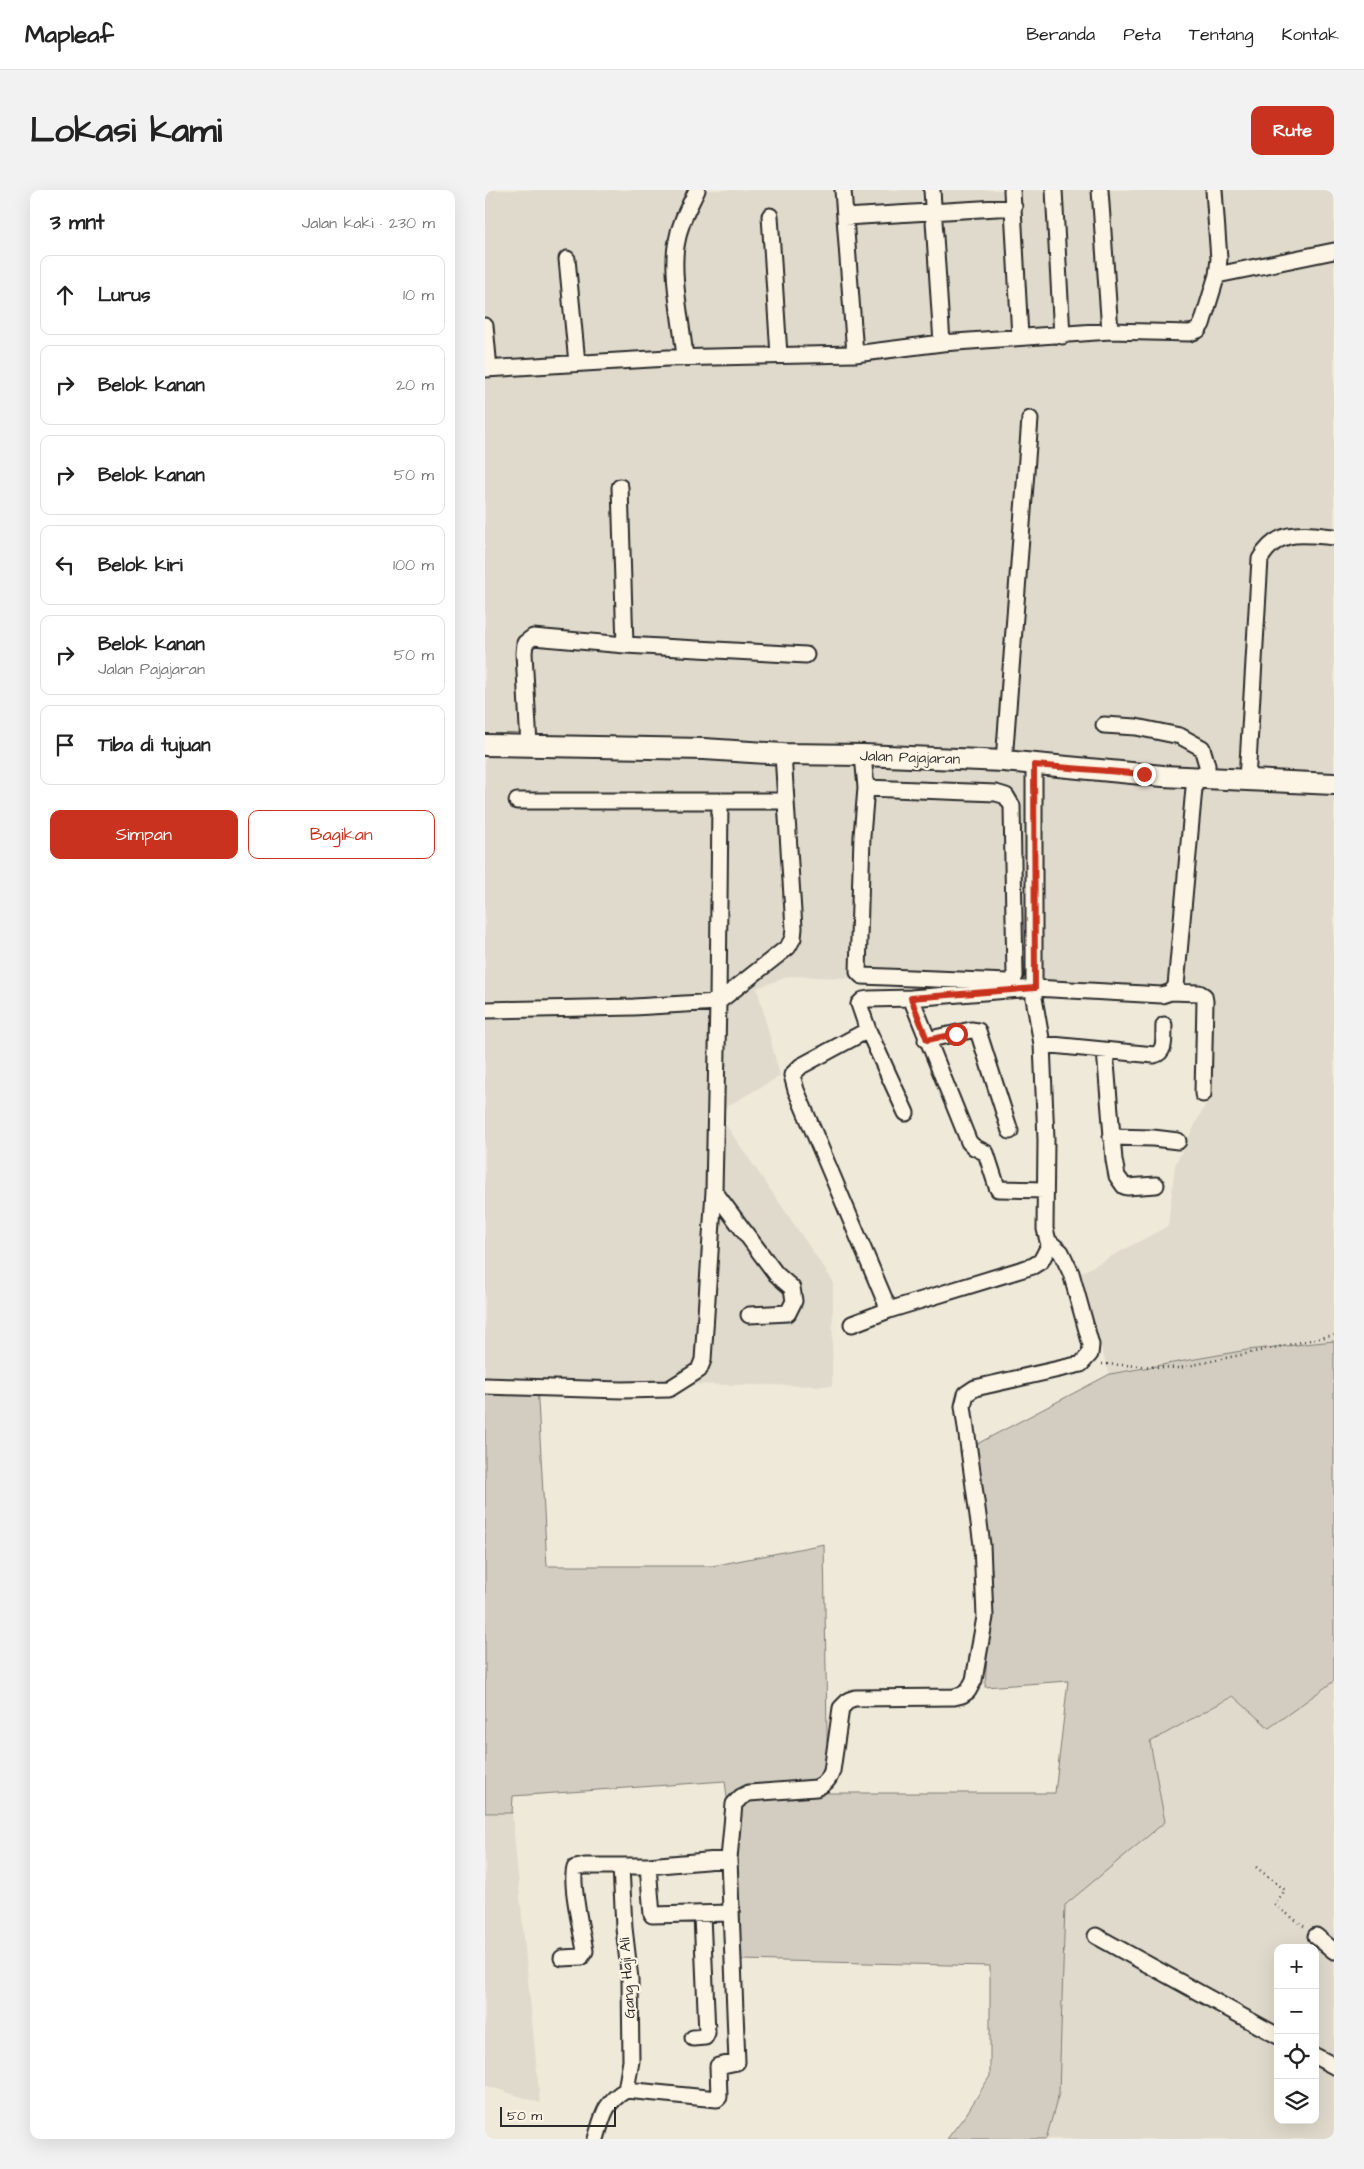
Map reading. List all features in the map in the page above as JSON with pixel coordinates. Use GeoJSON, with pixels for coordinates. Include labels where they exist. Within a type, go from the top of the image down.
{"type":"FeatureCollection","features":[{"type":"Feature","properties":{"kind":"main road","name":"Jalan Pajajaran"},"geometry":{"type":"LineString","coordinates":[[485,745],[703,749],[783,754],[863,755],[1004,761],[1034,765],[1201,777],[1334,784]]}},
{"type":"Feature","properties":{"kind":"street"},"geometry":{"type":"LineString","coordinates":[[685,358],[674,264],[676,242],[683,219],[697,190]]}},
{"type":"Feature","properties":{"kind":"street"},"geometry":{"type":"LineString","coordinates":[[843,190],[855,354]]}},
{"type":"Feature","properties":{"kind":"street"},"geometry":{"type":"LineString","coordinates":[[932,190],[942,343]]}},
{"type":"Feature","properties":{"kind":"street"},"geometry":{"type":"LineString","coordinates":[[1013,190],[1020,337]]}},
{"type":"Feature","properties":{"kind":"street"},"geometry":{"type":"LineString","coordinates":[[1054,190],[1062,336]]}},
{"type":"Feature","properties":{"kind":"street"},"geometry":{"type":"LineString","coordinates":[[1100,190],[1110,331]]}},
{"type":"Feature","properties":{"kind":"street"},"geometry":{"type":"LineString","coordinates":[[485,326],[487,369],[685,358],[855,354],[942,343],[1062,336],[1110,331],[1190,333],[1198,330],[1202,324],[1217,275],[1219,259],[1214,190]]}},
{"type":"Feature","properties":{"kind":"street"},"geometry":{"type":"LineString","coordinates":[[845,217],[1014,206]]}},
{"type":"Feature","properties":{"kind":"street"},"geometry":{"type":"LineString","coordinates":[[770,216],[779,355]]}},
{"type":"Feature","properties":{"kind":"street"},"geometry":{"type":"LineString","coordinates":[[1217,275],[1334,251]]}},
{"type":"Feature","properties":{"kind":"street"},"geometry":{"type":"LineString","coordinates":[[567,259],[577,363]]}},
{"type":"Feature","properties":{"kind":"street"},"geometry":{"type":"LineString","coordinates":[[1004,761],[1030,419]]}},
{"type":"Feature","properties":{"kind":"street"},"geometry":{"type":"LineString","coordinates":[[620,487],[625,645]]}},
{"type":"Feature","properties":{"kind":"street"},"geometry":{"type":"LineString","coordinates":[[1247,780],[1260,559],[1267,546],[1275,540],[1291,535],[1334,537]]}},
{"type":"Feature","properties":{"kind":"street"},"geometry":{"type":"LineString","coordinates":[[529,746],[524,653],[525,643],[533,637],[625,645],[806,654]]}},
{"type":"Feature","properties":{"kind":"street"},"geometry":{"type":"LineString","coordinates":[[1104,725],[1135,727],[1180,736],[1202,748],[1207,765],[1201,777],[1177,986],[1171,992]]}},
{"type":"Feature","properties":{"kind":"street"},"geometry":{"type":"LineString","coordinates":[[485,1010],[627,1008],[718,1002],[788,947],[793,938],[794,928],[783,754]]}},
{"type":"Feature","properties":{"kind":"street"},"geometry":{"type":"LineString","coordinates":[[863,755],[866,788],[862,836],[857,972],[862,976],[1008,982],[1013,980],[1015,976],[1012,806],[1005,796],[996,793],[866,788]]}},
{"type":"Feature","properties":{"kind":"street"},"geometry":{"type":"LineString","coordinates":[[596,2139],[605,2108],[614,2097],[626,2090],[719,2098],[718,2066],[736,2064],[738,2061],[729,1859],[734,1804],[741,1796],[749,1793],[816,1788],[829,1779],[832,1771],[841,1708],[849,1700],[855,1698],[954,1697],[962,1695],[972,1686],[985,1617],[985,1583],[982,1545],[963,1406],[964,1398],[969,1390],[1081,1364],[1090,1354],[1089,1336],[1071,1273],[1061,1252],[1048,1241],[1045,1229],[1046,1140],[1042,1044],[1034,998],[1034,765]]}},
{"type":"Feature","properties":{"kind":"street"},"geometry":{"type":"LineString","coordinates":[[517,801],[786,801]]}},
{"type":"Feature","properties":{"kind":"street"},"geometry":{"type":"LineString","coordinates":[[485,1386],[622,1390],[669,1389],[699,1370],[703,1360],[714,1191],[720,801]]}},
{"type":"Feature","properties":{"kind":"street"},"geometry":{"type":"LineString","coordinates":[[906,1113],[859,1008],[861,1002],[869,999],[911,998],[1035,988],[1162,995],[1171,992],[1199,993],[1204,996],[1205,1001],[1203,1094]]}},
{"type":"Feature","properties":{"kind":"street"},"geometry":{"type":"LineString","coordinates":[[911,998],[969,1142],[974,1148],[986,1154],[997,1187],[999,1189],[1045,1190]]}},
{"type":"Feature","properties":{"kind":"street"},"geometry":{"type":"LineString","coordinates":[[1042,1044],[1105,1052],[1159,1054],[1163,1049],[1164,1025]]}},
{"type":"Feature","properties":{"kind":"street"},"geometry":{"type":"LineString","coordinates":[[868,1030],[795,1070],[792,1079],[889,1310]]}},
{"type":"Feature","properties":{"kind":"street"},"geometry":{"type":"LineString","coordinates":[[927,1040],[971,1030],[978,1031],[1011,1131]]}},
{"type":"Feature","properties":{"kind":"street"},"geometry":{"type":"LineString","coordinates":[[1105,1052],[1111,1137],[1117,1176],[1123,1186],[1156,1185]]}},
{"type":"Feature","properties":{"kind":"street"},"geometry":{"type":"LineString","coordinates":[[1111,1137],[1153,1138],[1178,1141]]}},
{"type":"Feature","properties":{"kind":"street"},"geometry":{"type":"LineString","coordinates":[[714,1191],[776,1274],[792,1288],[794,1302],[788,1313],[749,1316]]}},
{"type":"Feature","properties":{"kind":"street"},"geometry":{"type":"LineString","coordinates":[[852,1324],[889,1310],[1033,1266],[1041,1261],[1050,1244]]}},
{"type":"Feature","properties":{"kind":"street"},"geometry":{"type":"LineString","coordinates":[[561,1958],[581,1957],[585,1950],[575,1896],[575,1868],[585,1866],[648,1866],[729,1859]]}},
{"type":"Feature","properties":{"kind":"street","name":"Gang Haji Ali"},"geometry":{"type":"LineString","coordinates":[[621,1866],[624,1928],[630,1979],[631,2061],[626,2090]]}},
{"type":"Feature","properties":{"kind":"street"},"geometry":{"type":"LineString","coordinates":[[648,1866],[652,1915],[730,1914]]}},
{"type":"Feature","properties":{"kind":"street"},"geometry":{"type":"LineString","coordinates":[[693,2038],[705,2037],[707,2033],[702,1915]]}},
{"type":"Feature","properties":{"kind":"street"},"geometry":{"type":"LineString","coordinates":[[1096,1936],[1274,2034]]}},
{"type":"Feature","properties":{"kind":"street"},"geometry":{"type":"LineString","coordinates":[[1316,1936],[1334,1951]]}},
{"type":"Feature","properties":{"kind":"street"},"geometry":{"type":"LineString","coordinates":[[1319,2058],[1334,2066]]}},
{"type":"Feature","properties":{"kind":"path"},"geometry":{"type":"LineString","coordinates":[[1081,1364],[1179,1368],[1334,1335]]}},
{"type":"Feature","properties":{"kind":"path"},"geometry":{"type":"LineString","coordinates":[[1256,1867],[1285,1890],[1275,1905],[1316,1936]]}},
{"type":"Feature","properties":{"kind":"shaded area"},"geometry":{"type":"Polygon","coordinates":[[[485,190],[1334,190],[1334,1341],[1247,1350],[1110,1374],[1075,1276],[1168,1226],[1175,1165],[1207,1101],[1211,991],[790,976],[757,988],[780,1076],[717,1112],[833,1281],[832,1386],[485,1382],[485,190]]]}},
{"type":"Feature","properties":{"kind":"shaded area"},"geometry":{"type":"Polygon","coordinates":[[[1334,1341],[1334,1681],[1269,1728],[1233,1696],[1150,1742],[1165,1822],[1065,1905],[1059,2093],[1046,2139],[947,2139],[967,2113],[990,2076],[990,1966],[741,1960],[740,1905],[725,1781],[513,1796],[512,1813],[485,1813],[485,1382],[537,1383],[547,1566],[712,1566],[824,1544],[828,1793],[1055,1793],[1068,1681],[985,1687],[992,1570],[975,1445],[1110,1374],[1247,1350],[1334,1341]]]}},
{"type":"Feature","properties":{"kind":"shaded area"},"geometry":{"type":"Polygon","coordinates":[[[1334,1681],[1334,2139],[1046,2139],[1059,2093],[1065,1905],[1165,1822],[1150,1742],[1233,1696],[1269,1728],[1334,1681]]]}},
{"type":"Feature","properties":{"kind":"shaded area"},"geometry":{"type":"Polygon","coordinates":[[[512,1813],[540,2103],[485,2085],[485,1814],[512,1813]]]}},
{"type":"Feature","properties":{"kind":"route"},"geometry":{"type":"LineString","coordinates":[[956,1034],[927,1040],[911,998],[1035,988],[1034,765],[1144,774]]}}]}
